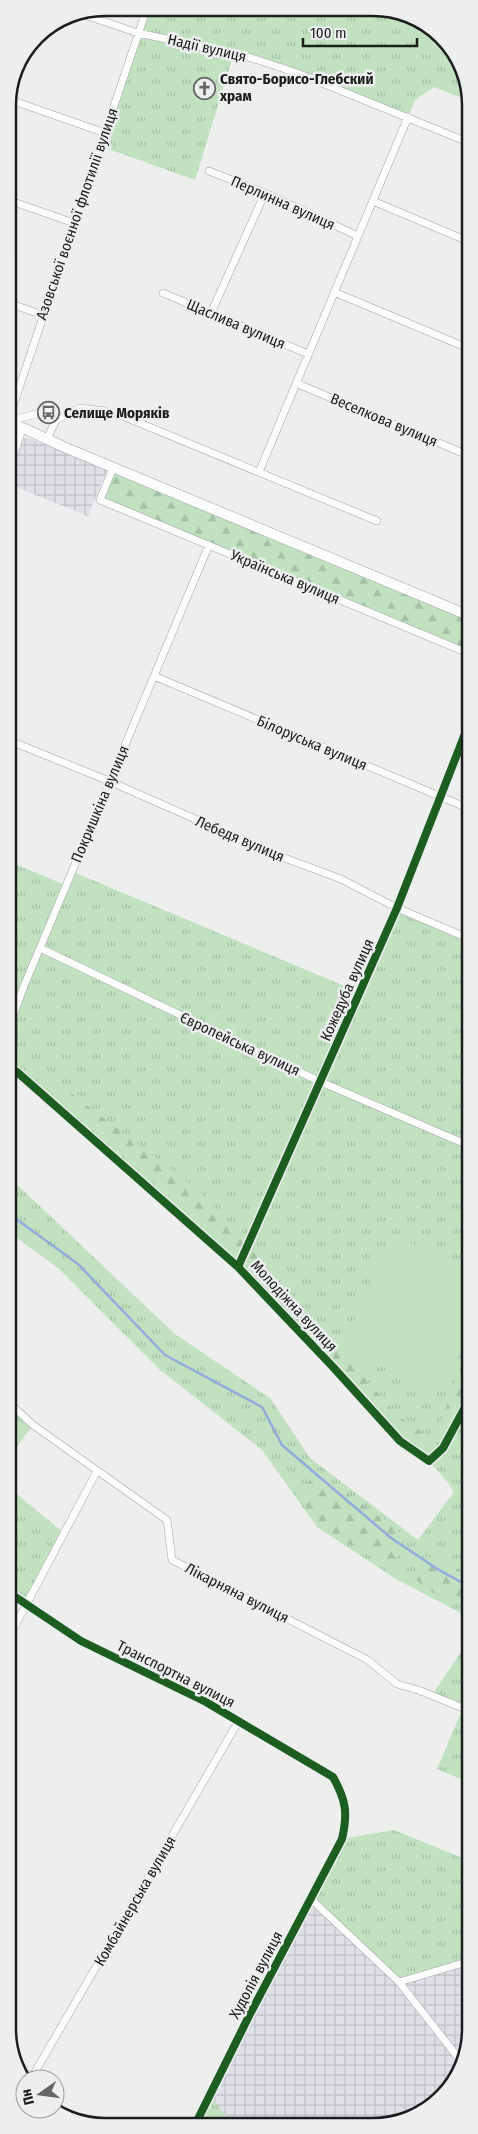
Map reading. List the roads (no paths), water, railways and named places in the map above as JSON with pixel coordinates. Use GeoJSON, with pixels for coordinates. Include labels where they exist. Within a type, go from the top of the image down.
{"type":"FeatureCollection","features":[{"type":"Feature","properties":{"kind":"street","name":"Азовської воєнної флотилії вулиця"},"geometry":{"type":"LineString","coordinates":[[16,397],[144,16]]}},
{"type":"Feature","properties":{"kind":"street","name":"Надії вулиця"},"geometry":{"type":"LineString","coordinates":[[92,17],[138,33],[250,57],[297,73],[462,140]]}},
{"type":"Feature","properties":{"kind":"street"},"geometry":{"type":"LineString","coordinates":[[16,102],[105,133]]}},
{"type":"Feature","properties":{"kind":"street"},"geometry":{"type":"LineString","coordinates":[[259,472],[408,117]]}},
{"type":"Feature","properties":{"kind":"street","name":"Перлинна вулиця"},"geometry":{"type":"LineString","coordinates":[[209,171],[265,193],[358,236]]}},
{"type":"Feature","properties":{"kind":"street"},"geometry":{"type":"LineString","coordinates":[[211,314],[265,193]]}},
{"type":"Feature","properties":{"kind":"street"},"geometry":{"type":"LineString","coordinates":[[373,200],[462,239]]}},
{"type":"Feature","properties":{"kind":"street"},"geometry":{"type":"LineString","coordinates":[[16,203],[74,223]]}},
{"type":"Feature","properties":{"kind":"street"},"geometry":{"type":"LineString","coordinates":[[334,292],[462,346]]}},
{"type":"Feature","properties":{"kind":"street","name":"Щаслива вулиця"},"geometry":{"type":"LineString","coordinates":[[163,293],[308,354]]}},
{"type":"Feature","properties":{"kind":"street"},"geometry":{"type":"LineString","coordinates":[[16,306],[43,315]]}},
{"type":"Feature","properties":{"kind":"street","name":"Веселкова вулиця"},"geometry":{"type":"LineString","coordinates":[[298,384],[462,453]]}},
{"type":"Feature","properties":{"kind":"street"},"geometry":{"type":"LineString","coordinates":[[47,440],[56,420],[80,408],[104,411],[125,417],[378,521]]}},
{"type":"Feature","properties":{"kind":"street"},"geometry":{"type":"LineString","coordinates":[[16,419],[40,413],[56,420]]}},
{"type":"Feature","properties":{"kind":"street"},"geometry":{"type":"LineString","coordinates":[[16,425],[47,440],[462,613]]}},
{"type":"Feature","properties":{"kind":"street"},"geometry":{"type":"LineString","coordinates":[[16,443],[21,428]]}},
{"type":"Feature","properties":{"kind":"street","name":"Українська вулиця"},"geometry":{"type":"LineString","coordinates":[[114,468],[100,500],[462,651]]}},
{"type":"Feature","properties":{"kind":"street","name":"Покришкіна вулиця"},"geometry":{"type":"LineString","coordinates":[[16,1008],[109,781],[209,546]]}},
{"type":"Feature","properties":{"kind":"street","name":"Білоруська вулиця"},"geometry":{"type":"LineString","coordinates":[[154,676],[462,806]]}},
{"type":"Feature","properties":{"kind":"street","name":"Кожедуба вулиця"},"geometry":{"type":"LineString","coordinates":[[238,1267],[397,908],[462,741]]}},
{"type":"Feature","properties":{"kind":"street","name":"Лебедя вулиця"},"geometry":{"type":"LineString","coordinates":[[16,743],[109,781],[274,854],[341,879],[397,908],[462,936]]}},
{"type":"Feature","properties":{"kind":"street","name":"Європейська вулиця"},"geometry":{"type":"LineString","coordinates":[[40,948],[321,1082],[462,1143]]}},
{"type":"Feature","properties":{"kind":"street","name":"Молодіжна вулиця"},"geometry":{"type":"LineString","coordinates":[[16,1072],[238,1267],[400,1441],[429,1461],[443,1448],[462,1413]]}},
{"type":"Feature","properties":{"kind":"street","name":"Лікарняна вулиця"},"geometry":{"type":"LineString","coordinates":[[16,1409],[33,1425],[167,1520],[172,1560],[368,1660],[397,1684],[432,1695],[462,1708]]}},
{"type":"Feature","properties":{"kind":"street"},"geometry":{"type":"LineString","coordinates":[[16,1624],[97,1471]]}},
{"type":"Feature","properties":{"kind":"street","name":"Транспортна вулиця"},"geometry":{"type":"LineString","coordinates":[[16,1597],[81,1641],[206,1702],[333,1777]]}},
{"type":"Feature","properties":{"kind":"street","name":"Комбайнерська вулиця"},"geometry":{"type":"LineString","coordinates":[[37,2069],[238,1722]]}},
{"type":"Feature","properties":{"kind":"street","name":"Худолія вулиця"},"geometry":{"type":"LineString","coordinates":[[198,2118],[249,2016],[342,1839],[347,1818],[343,1794],[333,1777]]}},
{"type":"Feature","properties":{"kind":"street"},"geometry":{"type":"LineString","coordinates":[[312,1899],[399,1982],[457,2057]]}},
{"type":"Feature","properties":{"kind":"street"},"geometry":{"type":"LineString","coordinates":[[399,1982],[462,1963]]}},
{"type":"Feature","properties":{"kind":"waterway"},"geometry":{"type":"LineString","coordinates":[[16,1219],[78,1264],[165,1355],[262,1407],[282,1445],[391,1538],[439,1570],[462,1583]]}},
{"type":"Feature","properties":{"kind":"place","name":"Свято-Борисо-Глебский храм"},"geometry":{"type":"Point","coordinates":[204,88]}},
{"type":"Feature","properties":{"kind":"place","name":"Селище Моряків"},"geometry":{"type":"Point","coordinates":[48,413]}}]}
